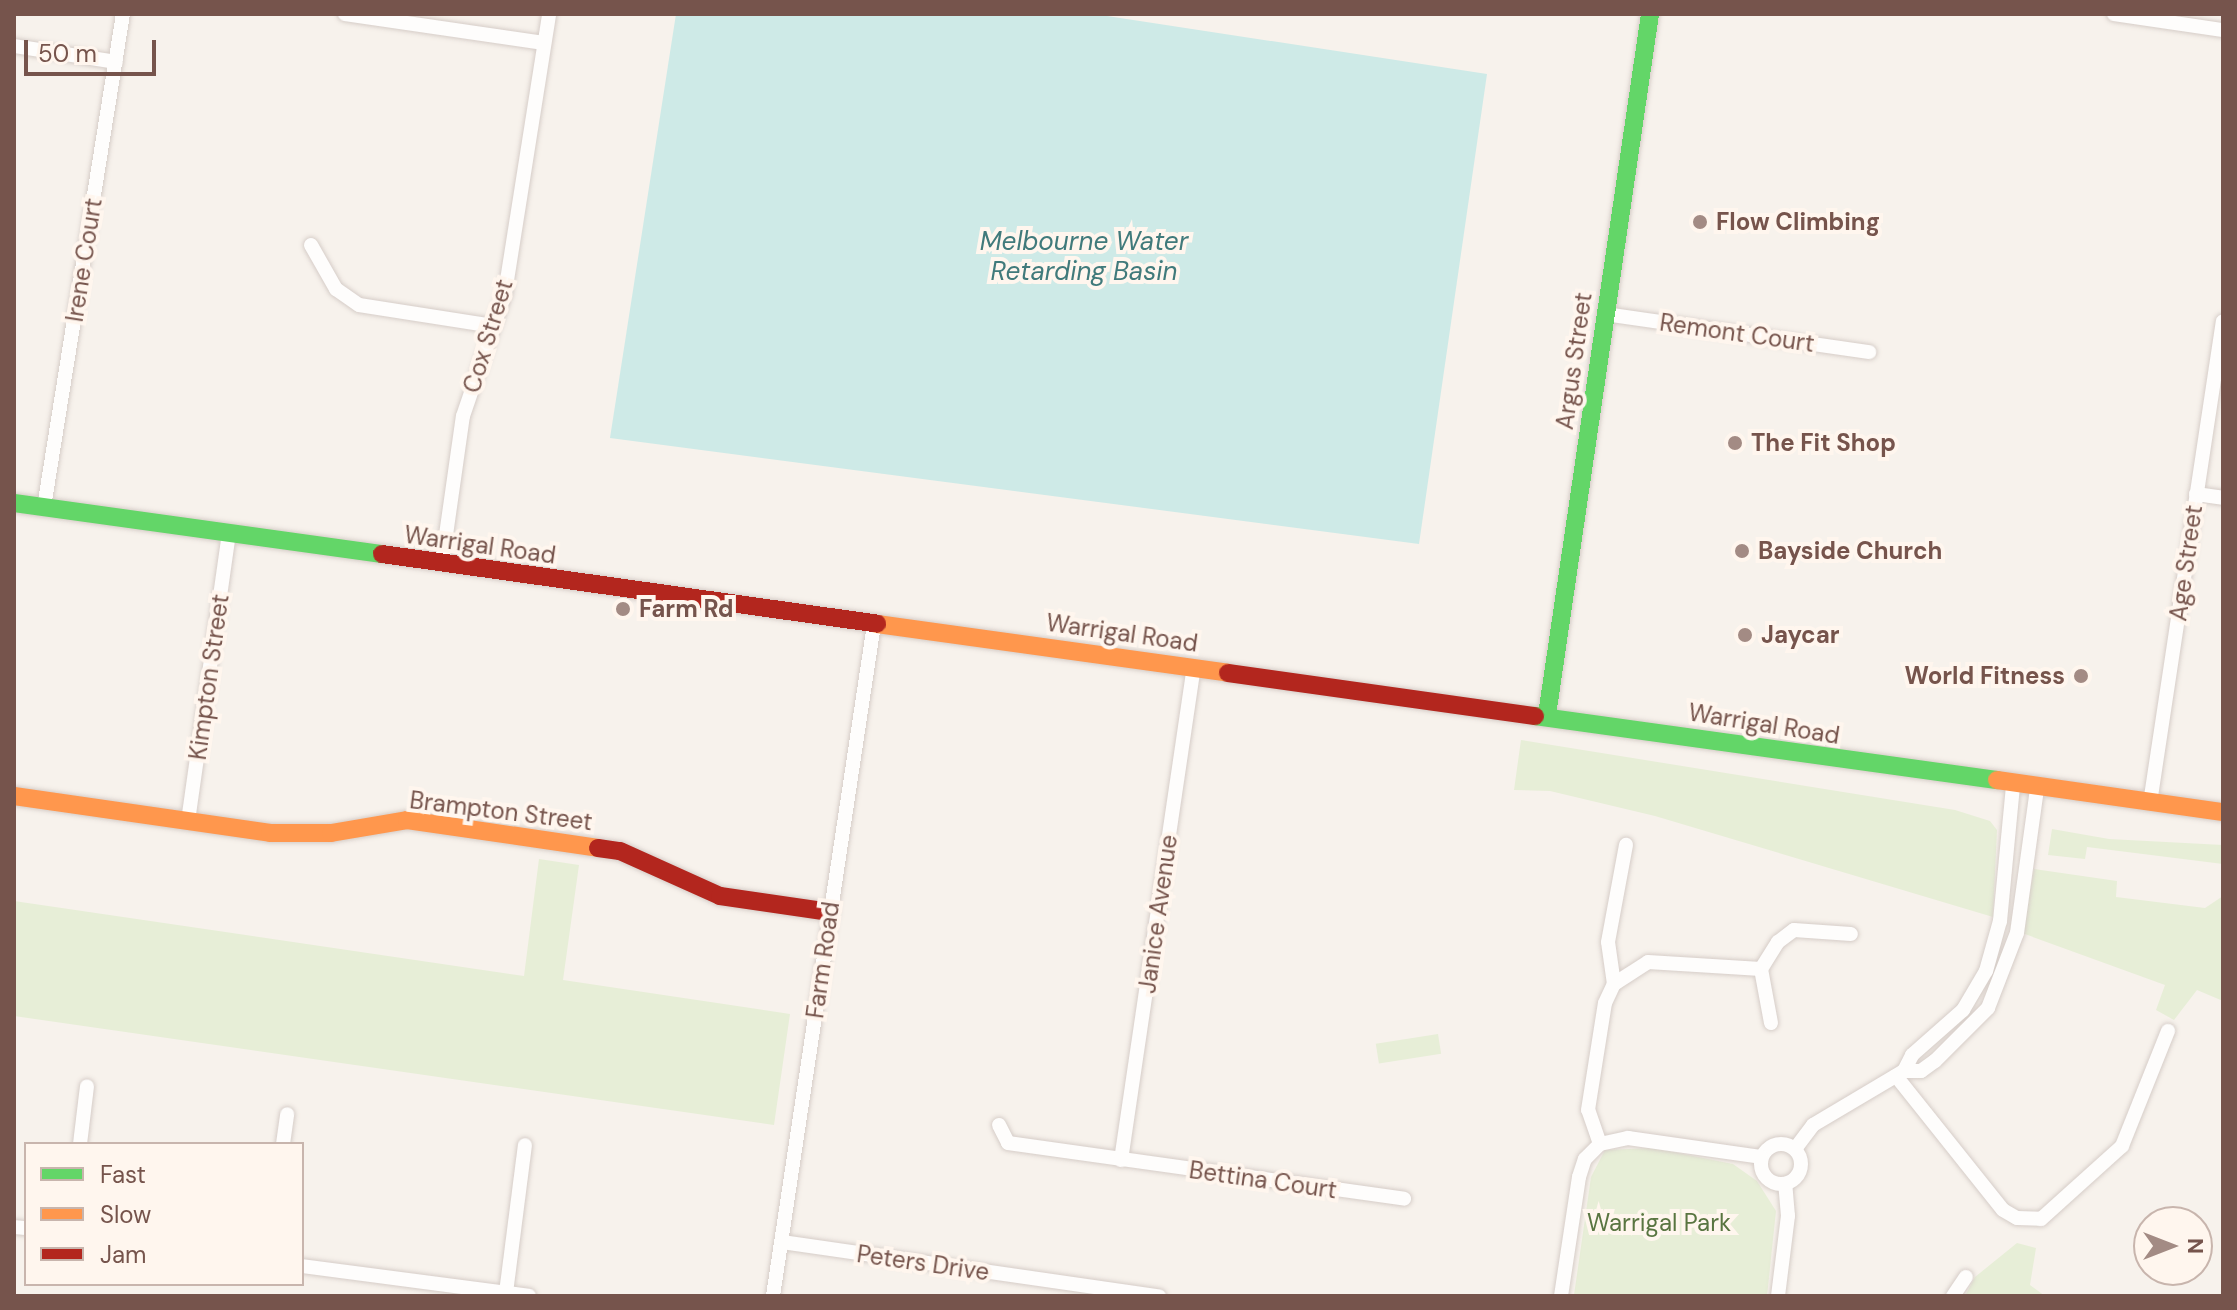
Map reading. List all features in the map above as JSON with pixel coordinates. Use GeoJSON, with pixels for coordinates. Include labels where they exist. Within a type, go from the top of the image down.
{"type":"FeatureCollection","features":[{"type":"Feature","properties":{"kind":"main road","name":"Argus Street"},"geometry":{"type":"LineString","coordinates":[[1547,715],[1650,14]]}},
{"type":"Feature","properties":{"kind":"main road","name":"Warrigal Road"},"geometry":{"type":"LineString","coordinates":[[14,503],[1547,715],[2013,786],[2223,812]]}},
{"type":"Feature","properties":{"kind":"main road","name":"Brampton Street"},"geometry":{"type":"LineString","coordinates":[[14,796],[270,833],[331,833],[407,820],[620,851],[720,896],[830,912]]}},
{"type":"Feature","properties":{"kind":"street","name":"Irene Court"},"geometry":{"type":"LineString","coordinates":[[44,507],[123,14]]}},
{"type":"Feature","properties":{"kind":"street"},"geometry":{"type":"LineString","coordinates":[[345,14],[544,43]]}},
{"type":"Feature","properties":{"kind":"street","name":"Cox Street"},"geometry":{"type":"LineString","coordinates":[[442,563],[463,416],[505,293],[549,14]]}},
{"type":"Feature","properties":{"kind":"street"},"geometry":{"type":"LineString","coordinates":[[2114,14],[2223,30]]}},
{"type":"Feature","properties":{"kind":"street"},"geometry":{"type":"LineString","coordinates":[[14,46],[116,62]]}},
{"type":"Feature","properties":{"kind":"street"},"geometry":{"type":"LineString","coordinates":[[311,245],[336,289],[359,305],[493,326]]}},
{"type":"Feature","properties":{"kind":"street","name":"Remont Court"},"geometry":{"type":"LineString","coordinates":[[1605,314],[1869,352]]}},
{"type":"Feature","properties":{"kind":"street","name":"Age Street"},"geometry":{"type":"LineString","coordinates":[[2150,803],[2223,322]]}},
{"type":"Feature","properties":{"kind":"street"},"geometry":{"type":"LineString","coordinates":[[2196,494],[2223,498]]}},
{"type":"Feature","properties":{"kind":"street","name":"Kimpton Street"},"geometry":{"type":"LineString","coordinates":[[188,821],[229,533]]}},
{"type":"Feature","properties":{"kind":"street","name":"Farm Road"},"geometry":{"type":"LineString","coordinates":[[773,1296],[874,624]]}},
{"type":"Feature","properties":{"kind":"street","name":"Janice Avenue"},"geometry":{"type":"LineString","coordinates":[[1121,1160],[1194,667]]}},
{"type":"Feature","properties":{"kind":"street"},"geometry":{"type":"LineString","coordinates":[[1900,1073],[1912,1055],[1963,1010],[1986,971],[2000,921],[2013,786]]}},
{"type":"Feature","properties":{"kind":"street"},"geometry":{"type":"LineString","coordinates":[[1795,1149],[1813,1125],[1900,1073],[1921,1071],[1950,1049],[1979,1019],[2003,980],[2017,933],[2037,789]]}},
{"type":"Feature","properties":{"kind":"street"},"geometry":{"type":"LineString","coordinates":[[1614,984],[1608,942],[1626,845]]}},
{"type":"Feature","properties":{"kind":"street"},"geometry":{"type":"LineString","coordinates":[[1771,1023],[1761,969],[1778,942],[1794,930],[1851,934]]}},
{"type":"Feature","properties":{"kind":"street"},"geometry":{"type":"LineString","coordinates":[[1600,1144],[1588,1110],[1605,1003],[1614,984],[1648,962],[1761,969]]}},
{"type":"Feature","properties":{"kind":"street"},"geometry":{"type":"LineString","coordinates":[[1900,1073],[2003,1210],[2017,1218],[2041,1219],[2122,1146],[2168,1031]]}},
{"type":"Feature","properties":{"kind":"street"},"geometry":{"type":"LineString","coordinates":[[80,1142],[87,1086]]}},
{"type":"Feature","properties":{"kind":"street"},"geometry":{"type":"LineString","coordinates":[[283,1142],[287,1114]]}},
{"type":"Feature","properties":{"kind":"street","name":"Bettina Court"},"geometry":{"type":"LineString","coordinates":[[999,1125],[1008,1143],[1404,1199]]}},
{"type":"Feature","properties":{"kind":"street"},"geometry":{"type":"LineString","coordinates":[[1561,1296],[1579,1177],[1585,1159],[1600,1144],[1628,1138],[1761,1157]]}},
{"type":"Feature","properties":{"kind":"street"},"geometry":{"type":"LineString","coordinates":[[1761,1157],[1775,1144],[1795,1149]]}},
{"type":"Feature","properties":{"kind":"street"},"geometry":{"type":"LineString","coordinates":[[506,1293],[525,1145]]}},
{"type":"Feature","properties":{"kind":"street"},"geometry":{"type":"LineString","coordinates":[[1785,1184],[1800,1169],[1795,1149]]}},
{"type":"Feature","properties":{"kind":"street"},"geometry":{"type":"LineString","coordinates":[[1761,1157],[1766,1177],[1785,1184]]}},
{"type":"Feature","properties":{"kind":"street"},"geometry":{"type":"LineString","coordinates":[[1778,1296],[1788,1216],[1785,1184]]}},
{"type":"Feature","properties":{"kind":"street","name":"Peters Drive"},"geometry":{"type":"LineString","coordinates":[[782,1242],[1067,1290],[1159,1296]]}},
{"type":"Feature","properties":{"kind":"street"},"geometry":{"type":"LineString","coordinates":[[304,1266],[529,1296]]}},
{"type":"Feature","properties":{"kind":"street"},"geometry":{"type":"LineString","coordinates":[[1953,1296],[1966,1277]]}},
{"type":"Feature","properties":{"kind":"green space"},"geometry":{"type":"Polygon","coordinates":[[[1521,740],[1955,810],[1990,821],[1997,830],[1993,917],[1655,816],[1550,791],[1514,790],[1521,740]]]}},
{"type":"Feature","properties":{"kind":"green space"},"geometry":{"type":"Polygon","coordinates":[[[2052,829],[2109,839],[2223,845],[2223,864],[2087,847],[2085,859],[2048,855],[2052,829]]]}},
{"type":"Feature","properties":{"kind":"green space"},"geometry":{"type":"Polygon","coordinates":[[[539,859],[579,865],[563,980],[790,1014],[774,1125],[14,1016],[14,901],[524,976],[539,859]]]}},
{"type":"Feature","properties":{"kind":"green space"},"geometry":{"type":"Polygon","coordinates":[[[2034,869],[2117,881],[2116,897],[2205,908],[2223,896],[2223,1001],[2197,990],[2174,1020],[2156,1010],[2165,985],[2022,933],[2034,869]]]}},
{"type":"Feature","properties":{"kind":"green space"},"geometry":{"type":"Polygon","coordinates":[[[1438,1034],[1441,1054],[1379,1064],[1376,1044],[1438,1034]]]}},
{"type":"Feature","properties":{"kind":"green space","name":"Warrigal Park"},"geometry":{"type":"Polygon","coordinates":[[[1653,1148],[1733,1164],[1757,1181],[1776,1211],[1767,1296],[1574,1295],[1591,1177],[1605,1150],[1653,1148]]]}},
{"type":"Feature","properties":{"kind":"green space"},"geometry":{"type":"Polygon","coordinates":[[[2017,1243],[2036,1248],[2030,1285],[2045,1296],[1965,1296],[1975,1277],[2017,1243]]]}},
{"type":"Feature","properties":{"kind":"water","name":"Melbourne Water Retarding Basin"},"geometry":{"type":"Polygon","coordinates":[[[676,14],[1094,14],[1487,74],[1419,544],[610,438],[676,14]]]}},
{"type":"Feature","properties":{"kind":"traffic: fast"},"geometry":{"type":"LineString","coordinates":[[1547,715],[1650,14]]}},
{"type":"Feature","properties":{"kind":"traffic: fast"},"geometry":{"type":"LineString","coordinates":[[14,503],[382,554]]}},
{"type":"Feature","properties":{"kind":"traffic: fast"},"geometry":{"type":"LineString","coordinates":[[1535,716],[1997,780]]}},
{"type":"Feature","properties":{"kind":"traffic: slow"},"geometry":{"type":"LineString","coordinates":[[877,624],[1228,673]]}},
{"type":"Feature","properties":{"kind":"traffic: slow"},"geometry":{"type":"LineString","coordinates":[[1997,780],[2223,812]]}},
{"type":"Feature","properties":{"kind":"traffic: slow"},"geometry":{"type":"LineString","coordinates":[[14,796],[270,833],[331,833],[407,820],[598,848]]}},
{"type":"Feature","properties":{"kind":"traffic: jam"},"geometry":{"type":"LineString","coordinates":[[382,554],[877,624]]}},
{"type":"Feature","properties":{"kind":"traffic: jam"},"geometry":{"type":"LineString","coordinates":[[1228,673],[1535,716]]}},
{"type":"Feature","properties":{"kind":"traffic: jam"},"geometry":{"type":"LineString","coordinates":[[598,848],[620,851],[720,896],[830,912]]}},
{"type":"Feature","properties":{"kind":"place","name":"Flow Climbing"},"geometry":{"type":"Point","coordinates":[1700,222]}},
{"type":"Feature","properties":{"kind":"place","name":"The Fit Shop"},"geometry":{"type":"Point","coordinates":[1735,443]}},
{"type":"Feature","properties":{"kind":"place","name":"Bayside Church"},"geometry":{"type":"Point","coordinates":[1742,551]}},
{"type":"Feature","properties":{"kind":"place","name":"Farm Rd"},"geometry":{"type":"Point","coordinates":[623,609]}},
{"type":"Feature","properties":{"kind":"place","name":"Jaycar"},"geometry":{"type":"Point","coordinates":[1745,635]}},
{"type":"Feature","properties":{"kind":"place","name":"World Fitness"},"geometry":{"type":"Point","coordinates":[2081,676]}}]}
